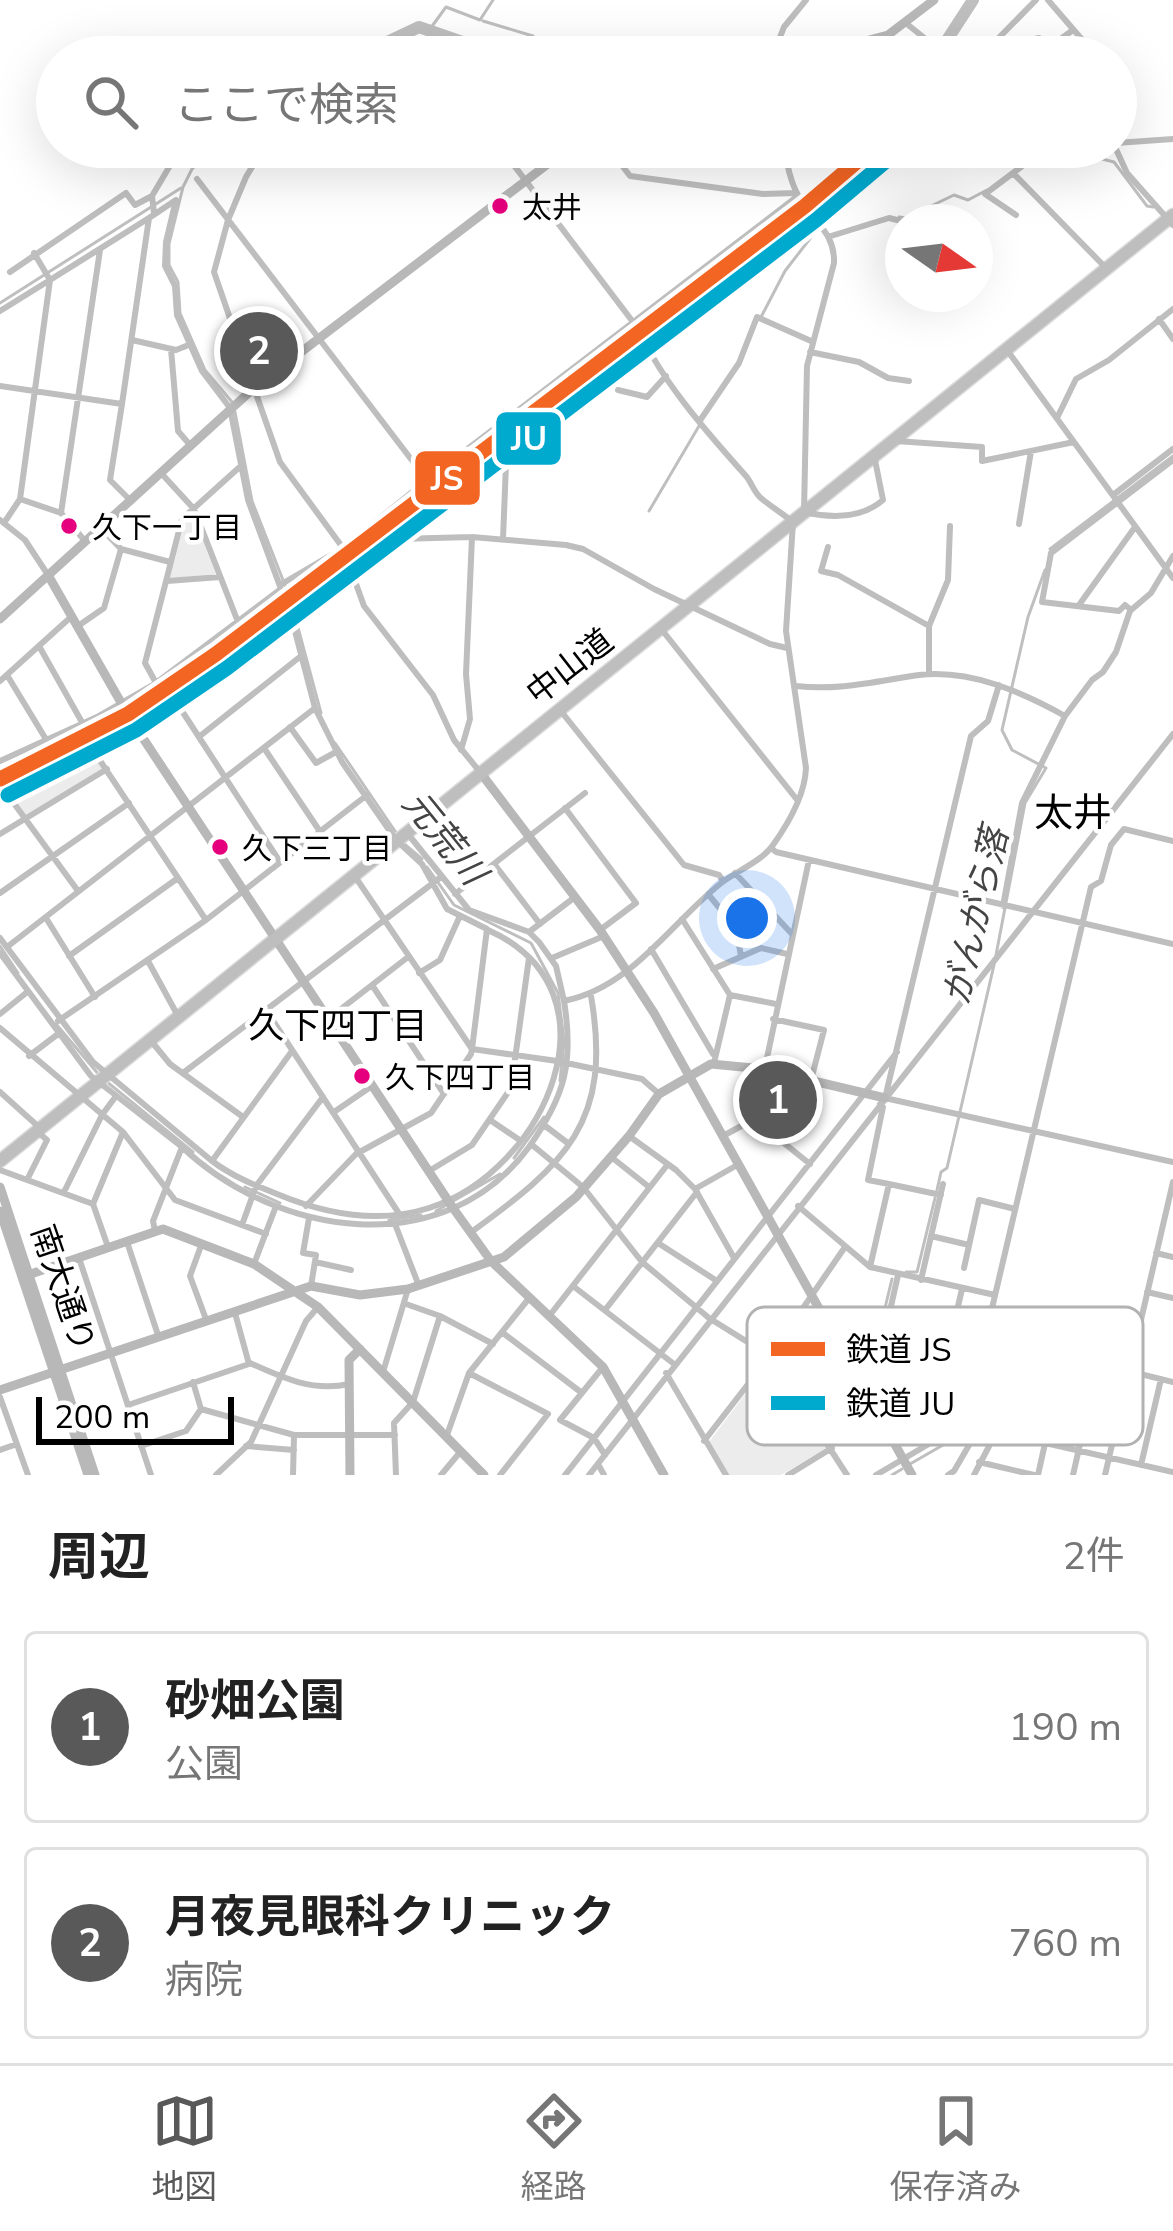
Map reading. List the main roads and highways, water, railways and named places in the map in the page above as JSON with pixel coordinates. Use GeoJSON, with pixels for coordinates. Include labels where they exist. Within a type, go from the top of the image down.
{"type":"FeatureCollection","features":[{"type":"Feature","properties":{"kind":"highway","name":"中山道"},"geometry":{"type":"LineString","coordinates":[[0,1166],[79,1096],[558,707],[1171,220]]}},
{"type":"Feature","properties":{"kind":"waterway"},"geometry":{"type":"LineString","coordinates":[[430,29],[446,7],[480,20],[493,0]]}},
{"type":"Feature","properties":{"kind":"waterway","name":"元荒川"},"geometry":{"type":"LineString","coordinates":[[950,36],[973,0]]}},
{"type":"Feature","properties":{"kind":"waterway"},"geometry":{"type":"LineString","coordinates":[[483,21],[533,36]]}},
{"type":"Feature","properties":{"kind":"waterway","name":"元荒川"},"geometry":{"type":"LineString","coordinates":[[400,36],[419,27],[445,36]]}},
{"type":"Feature","properties":{"kind":"waterway","name":"元荒川"},"geometry":{"type":"LineString","coordinates":[[193,168],[183,187],[169,244],[169,265],[178,282],[180,313],[205,370],[232,402]]}},
{"type":"Feature","properties":{"kind":"waterway"},"geometry":{"type":"LineString","coordinates":[[1118,168],[1147,206],[1153,207]]}},
{"type":"Feature","properties":{"kind":"waterway","name":"元荒川"},"geometry":{"type":"LineString","coordinates":[[0,303],[181,188]]}},
{"type":"Feature","properties":{"kind":"waterway"},"geometry":{"type":"LineString","coordinates":[[935,204],[954,195],[968,200],[987,190]]}},
{"type":"Feature","properties":{"kind":"waterway"},"geometry":{"type":"LineString","coordinates":[[760,319],[785,271],[819,227]]}},
{"type":"Feature","properties":{"kind":"waterway","name":"元荒川"},"geometry":{"type":"LineString","coordinates":[[235,412],[252,501],[290,598],[321,713]]}},
{"type":"Feature","properties":{"kind":"waterway"},"geometry":{"type":"LineString","coordinates":[[649,511],[699,426]]}},
{"type":"Feature","properties":{"kind":"waterway","name":"がんがら落"},"geometry":{"type":"LineString","coordinates":[[1050,549],[1173,456]]}},
{"type":"Feature","properties":{"kind":"waterway","name":"がんがら落"},"geometry":{"type":"LineString","coordinates":[[996,955],[1025,803],[1046,768],[1012,750],[1002,730],[1028,617],[1045,570]]}},
{"type":"Feature","properties":{"kind":"waterway","name":"元荒川"},"geometry":{"type":"LineString","coordinates":[[335,743],[397,834]]}},
{"type":"Feature","properties":{"kind":"waterway","name":"元荒川"},"geometry":{"type":"LineString","coordinates":[[402,842],[422,859]]}},
{"type":"Feature","properties":{"kind":"waterway","name":"元荒川"},"geometry":{"type":"LineString","coordinates":[[427,867],[454,905],[531,943],[558,993],[564,1041],[560,1081]]}},
{"type":"Feature","properties":{"kind":"waterway","name":"元荒川"},"geometry":{"type":"LineString","coordinates":[[0,946],[18,973]]}},
{"type":"Feature","properties":{"kind":"waterway","name":"がんがら落"},"geometry":{"type":"LineString","coordinates":[[937,1190],[941,1172],[947,1168],[994,965]]}},
{"type":"Feature","properties":{"kind":"waterway","name":"元荒川"},"geometry":{"type":"LineString","coordinates":[[56,1024],[100,1076]]}},
{"type":"Feature","properties":{"kind":"waterway","name":"元荒川"},"geometry":{"type":"LineString","coordinates":[[107,1082],[193,1152]]}},
{"type":"Feature","properties":{"kind":"waterway","name":"元荒川"},"geometry":{"type":"LineString","coordinates":[[514,1158],[544,1117]]}},
{"type":"Feature","properties":{"kind":"waterway","name":"元荒川"},"geometry":{"type":"LineString","coordinates":[[436,1211],[500,1174]]}},
{"type":"Feature","properties":{"kind":"waterway","name":"元荒川"},"geometry":{"type":"LineString","coordinates":[[245,1187],[280,1203]]}},
{"type":"Feature","properties":{"kind":"waterway","name":"がんがら落"},"geometry":{"type":"LineString","coordinates":[[906,1272],[917,1272],[935,1198]]}},
{"type":"Feature","properties":{"kind":"waterway","name":"元荒川"},"geometry":{"type":"LineString","coordinates":[[389,1220],[421,1215]]}},
{"type":"Feature","properties":{"kind":"waterway","name":"がんがら落"},"geometry":{"type":"LineString","coordinates":[[885,1307],[892,1279]]}},
{"type":"Feature","properties":{"kind":"waterway","name":"がんがら落"},"geometry":{"type":"LineString","coordinates":[[910,1464],[943,1445]]}},
{"type":"Feature","properties":{"kind":"waterway","name":"がんがら落"},"geometry":{"type":"LineString","coordinates":[[892,1475],[902,1469]]}},
{"type":"Feature","properties":{"kind":"rail line","name":"JS"},"geometry":{"type":"LineString","coordinates":[[0,779],[128,714],[216,654],[849,168]]}},
{"type":"Feature","properties":{"kind":"rail line","name":"JU"},"geometry":{"type":"LineString","coordinates":[[8,795],[136,730],[227,668],[816,220],[878,168]]}},
{"type":"Feature","properties":{"kind":"place","name":"太井"},"geometry":{"type":"Point","coordinates":[500,206]}},
{"type":"Feature","properties":{"kind":"place","name":"月夜見眼科クリニック"},"geometry":{"type":"Point","coordinates":[259,351]}},
{"type":"Feature","properties":{"kind":"place","name":"久下一丁目"},"geometry":{"type":"Point","coordinates":[69,526]}},
{"type":"Feature","properties":{"kind":"place","name":"久下三丁目"},"geometry":{"type":"Point","coordinates":[220,847]}},
{"type":"Feature","properties":{"kind":"place","name":"久下四丁目"},"geometry":{"type":"Point","coordinates":[362,1076]}},
{"type":"Feature","properties":{"kind":"place","name":"砂畑公園"},"geometry":{"type":"Point","coordinates":[778,1100]}},
{"type":"Feature","properties":{"kind":"district","name":"太井"},"geometry":{"type":"Point","coordinates":[1073,812]}},
{"type":"Feature","properties":{"kind":"district","name":"久下四丁目"},"geometry":{"type":"Point","coordinates":[338,1025]}}]}
